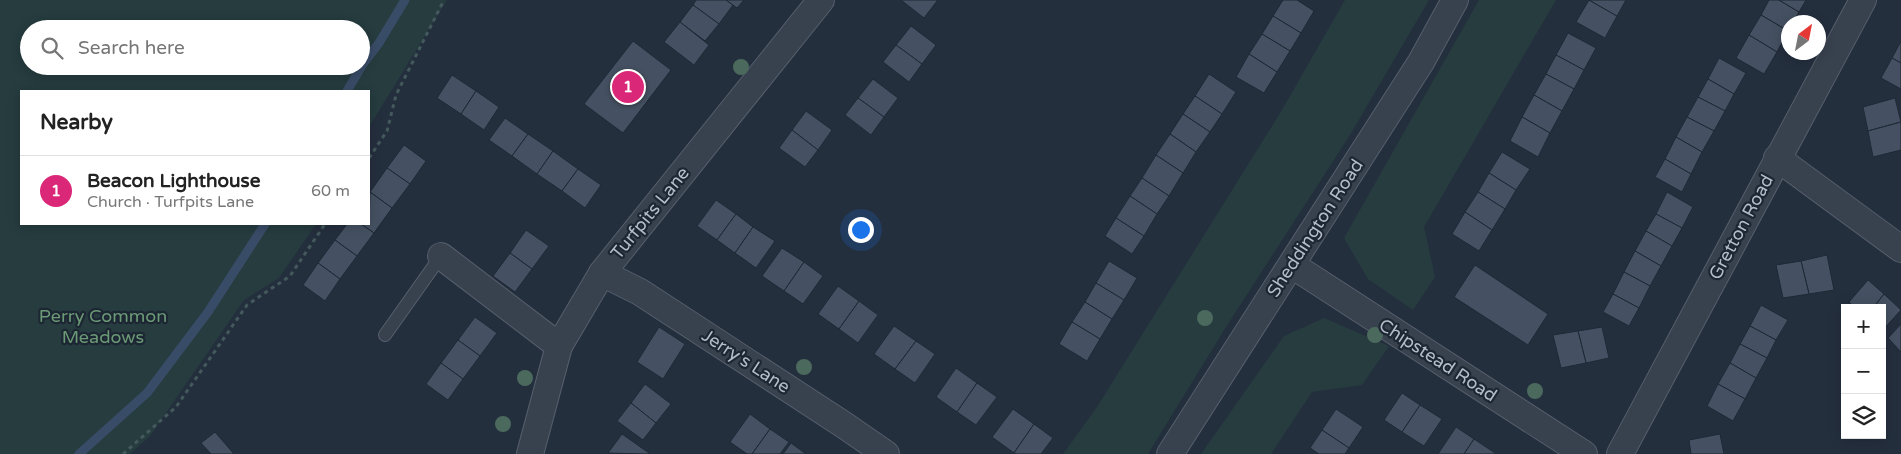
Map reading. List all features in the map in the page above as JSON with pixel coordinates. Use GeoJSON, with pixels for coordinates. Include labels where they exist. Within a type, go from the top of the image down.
{"type":"FeatureCollection","features":[{"type":"Feature","properties":{"kind":"street","name":"Turfpits Lane"},"geometry":{"type":"LineString","coordinates":[[530,454],[559,346],[602,273],[821,0]]}},
{"type":"Feature","properties":{"kind":"street","name":"Sheddington Road"},"geometry":{"type":"LineString","coordinates":[[1170,454],[1421,62],[1455,0]]}},
{"type":"Feature","properties":{"kind":"street","name":"Gretton Road"},"geometry":{"type":"LineString","coordinates":[[1620,454],[1863,0]]}},
{"type":"Feature","properties":{"kind":"street"},"geometry":{"type":"LineString","coordinates":[[1777,158],[1901,250]]}},
{"type":"Feature","properties":{"kind":"street"},"geometry":{"type":"LineString","coordinates":[[441,256],[559,346]]}},
{"type":"Feature","properties":{"kind":"street","name":"Chipstead Road"},"geometry":{"type":"LineString","coordinates":[[1292,265],[1584,454]]}},
{"type":"Feature","properties":{"kind":"street","name":"Jerry's Lane"},"geometry":{"type":"LineString","coordinates":[[602,273],[640,292],[836,419],[886,454]]}},
{"type":"Feature","properties":{"kind":"lane"},"geometry":{"type":"LineString","coordinates":[[385,334],[441,256]]}},
{"type":"Feature","properties":{"kind":"path"},"geometry":{"type":"LineString","coordinates":[[370,156],[387,131],[396,95],[444,0]]}},
{"type":"Feature","properties":{"kind":"path"},"geometry":{"type":"LineString","coordinates":[[123,454],[176,407],[247,305],[290,276],[324,225]]}},
{"type":"Feature","properties":{"kind":"green space","name":"Perry Common Meadows"},"geometry":{"type":"Polygon","coordinates":[[[0,0],[447,0],[370,125],[370,90],[20,90],[20,225],[315,225],[279,278],[244,300],[150,436],[130,454],[0,454],[0,0]]]}},
{"type":"Feature","properties":{"kind":"green space"},"geometry":{"type":"Polygon","coordinates":[[[1345,0],[1429,0],[1350,135],[1226,327],[1148,454],[1063,454],[1097,407],[1282,110],[1345,0]]]}},
{"type":"Feature","properties":{"kind":"green space"},"geometry":{"type":"Polygon","coordinates":[[[1479,0],[1556,0],[1424,227],[1435,277],[1413,310],[1368,279],[1344,238],[1479,0]]]}},
{"type":"Feature","properties":{"kind":"green space"},"geometry":{"type":"Polygon","coordinates":[[[1324,318],[1389,346],[1362,385],[1312,392],[1271,454],[1201,454],[1284,336],[1324,318]]]}},
{"type":"Feature","properties":{"kind":"building"},"geometry":{"type":"Polygon","coordinates":[[[696,0],[726,0],[733,5],[719,24],[693,5],[696,0]]]}},
{"type":"Feature","properties":{"kind":"building"},"geometry":{"type":"Polygon","coordinates":[[[726,0],[744,0],[737,8],[726,0]]]}},
{"type":"Feature","properties":{"kind":"building"},"geometry":{"type":"Polygon","coordinates":[[[901,0],[937,0],[937,1],[924,18],[901,0]]]}},
{"type":"Feature","properties":{"kind":"building"},"geometry":{"type":"Polygon","coordinates":[[[1283,0],[1297,0],[1314,11],[1301,33],[1273,16],[1283,0]]]}},
{"type":"Feature","properties":{"kind":"building"},"geometry":{"type":"Polygon","coordinates":[[[1589,0],[1617,16],[1605,38],[1576,22],[1589,0]]]}},
{"type":"Feature","properties":{"kind":"building"},"geometry":{"type":"Polygon","coordinates":[[[1589,0],[1626,0],[1617,16],[1589,0]]]}},
{"type":"Feature","properties":{"kind":"building"},"geometry":{"type":"Polygon","coordinates":[[[1769,0],[1779,0],[1799,12],[1797,15],[1781,15],[1781,27],[1761,15],[1769,0]]]}},
{"type":"Feature","properties":{"kind":"building"},"geometry":{"type":"Polygon","coordinates":[[[1779,0],[1806,0],[1799,12],[1779,0]]]}},
{"type":"Feature","properties":{"kind":"building"},"geometry":{"type":"Polygon","coordinates":[[[693,5],[719,24],[705,41],[680,22],[693,5]]]}},
{"type":"Feature","properties":{"kind":"building"},"geometry":{"type":"Polygon","coordinates":[[[1761,15],[1781,27],[1781,44],[1777,52],[1749,35],[1761,15]]]}},
{"type":"Feature","properties":{"kind":"building"},"geometry":{"type":"Polygon","coordinates":[[[1273,16],[1301,33],[1290,51],[1262,34],[1273,16]]]}},
{"type":"Feature","properties":{"kind":"building"},"geometry":{"type":"Polygon","coordinates":[[[680,22],[709,45],[694,65],[664,42],[680,22]]]}},
{"type":"Feature","properties":{"kind":"building"},"geometry":{"type":"Polygon","coordinates":[[[911,26],[936,45],[922,64],[896,45],[911,26]]]}},
{"type":"Feature","properties":{"kind":"building"},"geometry":{"type":"Polygon","coordinates":[[[1568,33],[1596,48],[1584,70],[1556,55],[1568,33]]]}},
{"type":"Feature","properties":{"kind":"building"},"geometry":{"type":"Polygon","coordinates":[[[1262,34],[1290,51],[1277,72],[1249,54],[1262,34]]]}},
{"type":"Feature","properties":{"kind":"building"},"geometry":{"type":"Polygon","coordinates":[[[1749,35],[1777,52],[1764,74],[1736,58],[1749,35]]]}},
{"type":"Feature","properties":{"kind":"building"},"geometry":{"type":"Polygon","coordinates":[[[633,41],[671,70],[623,133],[584,104],[633,41]]]}},
{"type":"Feature","properties":{"kind":"building"},"geometry":{"type":"Polygon","coordinates":[[[1901,41],[1901,63],[1892,58],[1901,41]]]}},
{"type":"Feature","properties":{"kind":"building"},"geometry":{"type":"Polygon","coordinates":[[[896,45],[922,64],[909,82],[883,62],[896,45]]]}},
{"type":"Feature","properties":{"kind":"building"},"geometry":{"type":"Polygon","coordinates":[[[1249,54],[1277,72],[1264,93],[1236,77],[1249,54]]]}},
{"type":"Feature","properties":{"kind":"building"},"geometry":{"type":"Polygon","coordinates":[[[1556,55],[1584,70],[1574,89],[1546,74],[1556,55]]]}},
{"type":"Feature","properties":{"kind":"building"},"geometry":{"type":"Polygon","coordinates":[[[1719,58],[1746,73],[1734,94],[1708,79],[1719,58]]]}},
{"type":"Feature","properties":{"kind":"building"},"geometry":{"type":"Polygon","coordinates":[[[1892,58],[1901,63],[1901,89],[1881,78],[1892,58]]]}},
{"type":"Feature","properties":{"kind":"building"},"geometry":{"type":"Polygon","coordinates":[[[1209,74],[1236,92],[1222,114],[1195,96],[1209,74]]]}},
{"type":"Feature","properties":{"kind":"building"},"geometry":{"type":"Polygon","coordinates":[[[1546,74],[1574,89],[1562,111],[1534,95],[1546,74]]]}},
{"type":"Feature","properties":{"kind":"building"},"geometry":{"type":"Polygon","coordinates":[[[452,75],[476,91],[461,114],[437,98],[452,75]]]}},
{"type":"Feature","properties":{"kind":"building"},"geometry":{"type":"Polygon","coordinates":[[[873,79],[898,98],[884,117],[858,98],[873,79]]]}},
{"type":"Feature","properties":{"kind":"building"},"geometry":{"type":"Polygon","coordinates":[[[1708,79],[1734,94],[1725,111],[1698,97],[1708,79]]]}},
{"type":"Feature","properties":{"kind":"building"},"geometry":{"type":"Polygon","coordinates":[[[476,91],[499,107],[484,130],[461,114],[476,91]]]}},
{"type":"Feature","properties":{"kind":"building"},"geometry":{"type":"Polygon","coordinates":[[[1534,95],[1562,111],[1550,133],[1522,117],[1534,95]]]}},
{"type":"Feature","properties":{"kind":"building"},"geometry":{"type":"Polygon","coordinates":[[[1195,96],[1222,114],[1210,132],[1183,114],[1195,96]]]}},
{"type":"Feature","properties":{"kind":"building"},"geometry":{"type":"Polygon","coordinates":[[[1698,97],[1725,111],[1714,131],[1687,117],[1698,97]]]}},
{"type":"Feature","properties":{"kind":"building"},"geometry":{"type":"Polygon","coordinates":[[[858,98],[884,117],[871,135],[845,115],[858,98]]]}},
{"type":"Feature","properties":{"kind":"building"},"geometry":{"type":"Polygon","coordinates":[[[1895,98],[1901,122],[1868,131],[1863,107],[1895,98]]]}},
{"type":"Feature","properties":{"kind":"building"},"geometry":{"type":"Polygon","coordinates":[[[806,111],[832,130],[818,150],[792,130],[806,111]]]}},
{"type":"Feature","properties":{"kind":"building"},"geometry":{"type":"Polygon","coordinates":[[[1183,114],[1210,132],[1196,152],[1170,134],[1183,114]]]}},
{"type":"Feature","properties":{"kind":"building"},"geometry":{"type":"Polygon","coordinates":[[[1522,117],[1550,133],[1538,157],[1510,141],[1522,117]]]}},
{"type":"Feature","properties":{"kind":"building"},"geometry":{"type":"Polygon","coordinates":[[[1687,117],[1714,131],[1702,152],[1676,137],[1687,117]]]}},
{"type":"Feature","properties":{"kind":"building"},"geometry":{"type":"Polygon","coordinates":[[[505,118],[528,134],[512,156],[489,140],[505,118]]]}},
{"type":"Feature","properties":{"kind":"building"},"geometry":{"type":"Polygon","coordinates":[[[1901,122],[1901,150],[1873,157],[1868,131],[1901,122]]]}},
{"type":"Feature","properties":{"kind":"building"},"geometry":{"type":"Polygon","coordinates":[[[792,130],[818,150],[805,167],[779,148],[792,130]]]}},
{"type":"Feature","properties":{"kind":"building"},"geometry":{"type":"Polygon","coordinates":[[[528,134],[553,151],[537,174],[512,156],[528,134]]]}},
{"type":"Feature","properties":{"kind":"building"},"geometry":{"type":"Polygon","coordinates":[[[1170,134],[1196,152],[1183,173],[1156,155],[1170,134]]]}},
{"type":"Feature","properties":{"kind":"building"},"geometry":{"type":"Polygon","coordinates":[[[1676,137],[1702,152],[1691,174],[1665,159],[1676,137]]]}},
{"type":"Feature","properties":{"kind":"building"},"geometry":{"type":"Polygon","coordinates":[[[404,145],[426,161],[410,184],[387,168],[404,145]]]}},
{"type":"Feature","properties":{"kind":"building"},"geometry":{"type":"Polygon","coordinates":[[[553,151],[578,169],[562,191],[537,174],[553,151]]]}},
{"type":"Feature","properties":{"kind":"building"},"geometry":{"type":"Polygon","coordinates":[[[1502,152],[1530,169],[1516,190],[1489,173],[1502,152]]]}},
{"type":"Feature","properties":{"kind":"building"},"geometry":{"type":"Polygon","coordinates":[[[1156,155],[1183,173],[1169,196],[1142,178],[1156,155]]]}},
{"type":"Feature","properties":{"kind":"building"},"geometry":{"type":"Polygon","coordinates":[[[1665,159],[1691,174],[1682,192],[1655,177],[1665,159]]]}},
{"type":"Feature","properties":{"kind":"building"},"geometry":{"type":"Polygon","coordinates":[[[387,168],[410,184],[392,208],[370,192],[387,168]]]}},
{"type":"Feature","properties":{"kind":"building"},"geometry":{"type":"Polygon","coordinates":[[[578,169],[601,185],[585,208],[562,191],[578,169]]]}},
{"type":"Feature","properties":{"kind":"building"},"geometry":{"type":"Polygon","coordinates":[[[1489,173],[1516,190],[1505,209],[1478,192],[1489,173]]]}},
{"type":"Feature","properties":{"kind":"building"},"geometry":{"type":"Polygon","coordinates":[[[1142,178],[1169,196],[1157,214],[1130,196],[1142,178]]]}},
{"type":"Feature","properties":{"kind":"building"},"geometry":{"type":"Polygon","coordinates":[[[370,192],[392,208],[374,233],[362,225],[370,225],[370,192]]]}},
{"type":"Feature","properties":{"kind":"building"},"geometry":{"type":"Polygon","coordinates":[[[1478,192],[1505,209],[1492,230],[1465,212],[1478,192]]]}},
{"type":"Feature","properties":{"kind":"building"},"geometry":{"type":"Polygon","coordinates":[[[1667,192],[1693,207],[1682,228],[1656,214],[1667,192]]]}},
{"type":"Feature","properties":{"kind":"building"},"geometry":{"type":"Polygon","coordinates":[[[1130,196],[1157,214],[1144,236],[1116,218],[1130,196]]]}},
{"type":"Feature","properties":{"kind":"building"},"geometry":{"type":"Polygon","coordinates":[[[716,200],[736,214],[717,240],[697,226],[716,200]]]}},
{"type":"Feature","properties":{"kind":"building"},"geometry":{"type":"Polygon","coordinates":[[[1465,212],[1492,230],[1479,251],[1452,234],[1465,212]]]}},
{"type":"Feature","properties":{"kind":"building"},"geometry":{"type":"Polygon","coordinates":[[[736,214],[753,227],[735,253],[717,240],[736,214]]]}},
{"type":"Feature","properties":{"kind":"building"},"geometry":{"type":"Polygon","coordinates":[[[1656,214],[1682,228],[1672,246],[1646,231],[1656,214]]]}},
{"type":"Feature","properties":{"kind":"building"},"geometry":{"type":"Polygon","coordinates":[[[1116,218],[1144,236],[1132,254],[1105,236],[1116,218]]]}},
{"type":"Feature","properties":{"kind":"building"},"geometry":{"type":"Polygon","coordinates":[[[346,225],[362,225],[374,233],[357,256],[335,240],[346,225]]]}},
{"type":"Feature","properties":{"kind":"building"},"geometry":{"type":"Polygon","coordinates":[[[753,227],[775,241],[756,268],[735,253],[753,227]]]}},
{"type":"Feature","properties":{"kind":"building"},"geometry":{"type":"Polygon","coordinates":[[[526,230],[549,246],[532,269],[510,253],[526,230]]]}},
{"type":"Feature","properties":{"kind":"building"},"geometry":{"type":"Polygon","coordinates":[[[1646,231],[1672,246],[1661,266],[1635,251],[1646,231]]]}},
{"type":"Feature","properties":{"kind":"building"},"geometry":{"type":"Polygon","coordinates":[[[335,240],[357,256],[340,279],[318,263],[335,240]]]}},
{"type":"Feature","properties":{"kind":"building"},"geometry":{"type":"Polygon","coordinates":[[[782,248],[804,262],[784,291],[762,276],[782,248]]]}},
{"type":"Feature","properties":{"kind":"building"},"geometry":{"type":"Polygon","coordinates":[[[1635,251],[1661,266],[1650,286],[1624,272],[1635,251]]]}},
{"type":"Feature","properties":{"kind":"building"},"geometry":{"type":"Polygon","coordinates":[[[510,253],[532,269],[515,292],[493,276],[510,253]]]}},
{"type":"Feature","properties":{"kind":"building"},"geometry":{"type":"Polygon","coordinates":[[[1827,255],[1834,290],[1809,294],[1801,261],[1827,255]]]}},
{"type":"Feature","properties":{"kind":"building"},"geometry":{"type":"Polygon","coordinates":[[[1109,261],[1137,278],[1124,300],[1096,283],[1109,261]]]}},
{"type":"Feature","properties":{"kind":"building"},"geometry":{"type":"Polygon","coordinates":[[[1801,261],[1809,294],[1783,298],[1776,265],[1801,261]]]}},
{"type":"Feature","properties":{"kind":"building"},"geometry":{"type":"Polygon","coordinates":[[[804,262],[823,276],[803,304],[784,291],[804,262]]]}},
{"type":"Feature","properties":{"kind":"building"},"geometry":{"type":"Polygon","coordinates":[[[318,263],[340,279],[325,301],[303,285],[318,263]]]}},
{"type":"Feature","properties":{"kind":"building"},"geometry":{"type":"Polygon","coordinates":[[[1475,265],[1548,314],[1528,345],[1454,297],[1475,265]]]}},
{"type":"Feature","properties":{"kind":"building"},"geometry":{"type":"Polygon","coordinates":[[[1624,272],[1650,286],[1639,308],[1613,294],[1624,272]]]}},
{"type":"Feature","properties":{"kind":"building"},"geometry":{"type":"Polygon","coordinates":[[[1868,280],[1884,294],[1876,304],[1851,304],[1849,302],[1868,280]]]}},
{"type":"Feature","properties":{"kind":"building"},"geometry":{"type":"Polygon","coordinates":[[[1096,283],[1124,300],[1112,319],[1085,302],[1096,283]]]}},
{"type":"Feature","properties":{"kind":"building"},"geometry":{"type":"Polygon","coordinates":[[[838,286],[859,301],[839,329],[818,314],[838,286]]]}},
{"type":"Feature","properties":{"kind":"building"},"geometry":{"type":"Polygon","coordinates":[[[1613,294],[1639,308],[1629,326],[1603,312],[1613,294]]]}},
{"type":"Feature","properties":{"kind":"building"},"geometry":{"type":"Polygon","coordinates":[[[1884,294],[1901,310],[1886,327],[1886,304],[1876,304],[1884,294]]]}},
{"type":"Feature","properties":{"kind":"building"},"geometry":{"type":"Polygon","coordinates":[[[859,301],[878,315],[858,343],[839,329],[859,301]]]}},
{"type":"Feature","properties":{"kind":"building"},"geometry":{"type":"Polygon","coordinates":[[[1085,302],[1112,319],[1100,339],[1072,322],[1085,302]]]}},
{"type":"Feature","properties":{"kind":"building"},"geometry":{"type":"Polygon","coordinates":[[[1761,305],[1788,320],[1776,340],[1750,326],[1761,305]]]}},
{"type":"Feature","properties":{"kind":"building"},"geometry":{"type":"Polygon","coordinates":[[[475,317],[497,333],[480,356],[458,340],[475,317]]]}},
{"type":"Feature","properties":{"kind":"building"},"geometry":{"type":"Polygon","coordinates":[[[1072,322],[1100,339],[1087,361],[1059,344],[1072,322]]]}},
{"type":"Feature","properties":{"kind":"building"},"geometry":{"type":"Polygon","coordinates":[[[1901,324],[1901,352],[1888,338],[1901,324]]]}},
{"type":"Feature","properties":{"kind":"building"},"geometry":{"type":"Polygon","coordinates":[[[894,326],[916,341],[895,369],[874,354],[894,326]]]}},
{"type":"Feature","properties":{"kind":"building"},"geometry":{"type":"Polygon","coordinates":[[[1750,326],[1776,340],[1767,358],[1740,344],[1750,326]]]}},
{"type":"Feature","properties":{"kind":"building"},"geometry":{"type":"Polygon","coordinates":[[[659,327],[685,344],[663,379],[637,362],[659,327]]]}},
{"type":"Feature","properties":{"kind":"building"},"geometry":{"type":"Polygon","coordinates":[[[1602,327],[1609,358],[1586,363],[1578,331],[1602,327]]]}},
{"type":"Feature","properties":{"kind":"building"},"geometry":{"type":"Polygon","coordinates":[[[1578,331],[1586,363],[1561,368],[1553,335],[1578,331]]]}},
{"type":"Feature","properties":{"kind":"building"},"geometry":{"type":"Polygon","coordinates":[[[458,340],[480,356],[463,379],[441,363],[458,340]]]}},
{"type":"Feature","properties":{"kind":"building"},"geometry":{"type":"Polygon","coordinates":[[[916,341],[935,354],[915,383],[895,369],[916,341]]]}},
{"type":"Feature","properties":{"kind":"building"},"geometry":{"type":"Polygon","coordinates":[[[1740,344],[1767,358],[1756,378],[1730,363],[1740,344]]]}},
{"type":"Feature","properties":{"kind":"building"},"geometry":{"type":"Polygon","coordinates":[[[441,363],[463,379],[448,400],[426,384],[441,363]]]}},
{"type":"Feature","properties":{"kind":"building"},"geometry":{"type":"Polygon","coordinates":[[[1730,363],[1756,378],[1745,399],[1718,384],[1730,363]]]}},
{"type":"Feature","properties":{"kind":"building"},"geometry":{"type":"Polygon","coordinates":[[[956,368],[977,383],[957,412],[936,397],[956,368]]]}},
{"type":"Feature","properties":{"kind":"building"},"geometry":{"type":"Polygon","coordinates":[[[977,383],[997,397],[976,425],[957,412],[977,383]]]}},
{"type":"Feature","properties":{"kind":"building"},"geometry":{"type":"Polygon","coordinates":[[[645,384],[671,404],[656,423],[631,403],[645,384]]]}},
{"type":"Feature","properties":{"kind":"building"},"geometry":{"type":"Polygon","coordinates":[[[1718,384],[1745,399],[1733,421],[1707,406],[1718,384]]]}},
{"type":"Feature","properties":{"kind":"building"},"geometry":{"type":"Polygon","coordinates":[[[1402,393],[1420,405],[1402,432],[1384,420],[1402,393]]]}},
{"type":"Feature","properties":{"kind":"building"},"geometry":{"type":"Polygon","coordinates":[[[631,403],[656,423],[643,440],[617,421],[631,403]]]}},
{"type":"Feature","properties":{"kind":"building"},"geometry":{"type":"Polygon","coordinates":[[[1420,405],[1442,419],[1424,446],[1402,432],[1420,405]]]}},
{"type":"Feature","properties":{"kind":"building"},"geometry":{"type":"Polygon","coordinates":[[[1013,409],[1034,424],[1014,453],[992,437],[1013,409]]]}},
{"type":"Feature","properties":{"kind":"building"},"geometry":{"type":"Polygon","coordinates":[[[1336,409],[1363,427],[1349,448],[1322,430],[1336,409]]]}},
{"type":"Feature","properties":{"kind":"building"},"geometry":{"type":"Polygon","coordinates":[[[750,414],[770,429],[752,454],[747,454],[730,442],[750,414]]]}},
{"type":"Feature","properties":{"kind":"building"},"geometry":{"type":"Polygon","coordinates":[[[1034,424],[1053,438],[1041,454],[1014,453],[1034,424]]]}},
{"type":"Feature","properties":{"kind":"building"},"geometry":{"type":"Polygon","coordinates":[[[1456,427],[1474,439],[1464,454],[1438,454],[1456,427]]]}},
{"type":"Feature","properties":{"kind":"building"},"geometry":{"type":"Polygon","coordinates":[[[770,429],[789,442],[780,454],[752,454],[770,429]]]}},
{"type":"Feature","properties":{"kind":"building"},"geometry":{"type":"Polygon","coordinates":[[[1322,430],[1349,448],[1345,454],[1319,454],[1310,448],[1322,430]]]}},
{"type":"Feature","properties":{"kind":"building"},"geometry":{"type":"Polygon","coordinates":[[[215,432],[234,454],[211,454],[201,443],[215,432]]]}},
{"type":"Feature","properties":{"kind":"building"},"geometry":{"type":"Polygon","coordinates":[[[622,434],[649,453],[608,453],[622,434]]]}},
{"type":"Feature","properties":{"kind":"building"},"geometry":{"type":"Polygon","coordinates":[[[1720,434],[1724,454],[1691,454],[1689,440],[1720,434]]]}},
{"type":"Feature","properties":{"kind":"building"},"geometry":{"type":"Polygon","coordinates":[[[1474,439],[1495,453],[1495,454],[1464,454],[1474,439]]]}},
{"type":"Feature","properties":{"kind":"building"},"geometry":{"type":"Polygon","coordinates":[[[791,443],[806,454],[783,454],[791,443]]]}},
{"type":"Feature","properties":{"kind":"waterway"},"geometry":{"type":"LineString","coordinates":[[370,55],[405,0]]}},
{"type":"Feature","properties":{"kind":"waterway"},"geometry":{"type":"LineString","coordinates":[[348,90],[356,75]]}},
{"type":"Feature","properties":{"kind":"waterway"},"geometry":{"type":"LineString","coordinates":[[79,454],[147,393],[208,312],[264,225]]}},
{"type":"Feature","properties":{"kind":"place","name":"Beacon Lighthouse"},"geometry":{"type":"Point","coordinates":[628,87]}}]}
